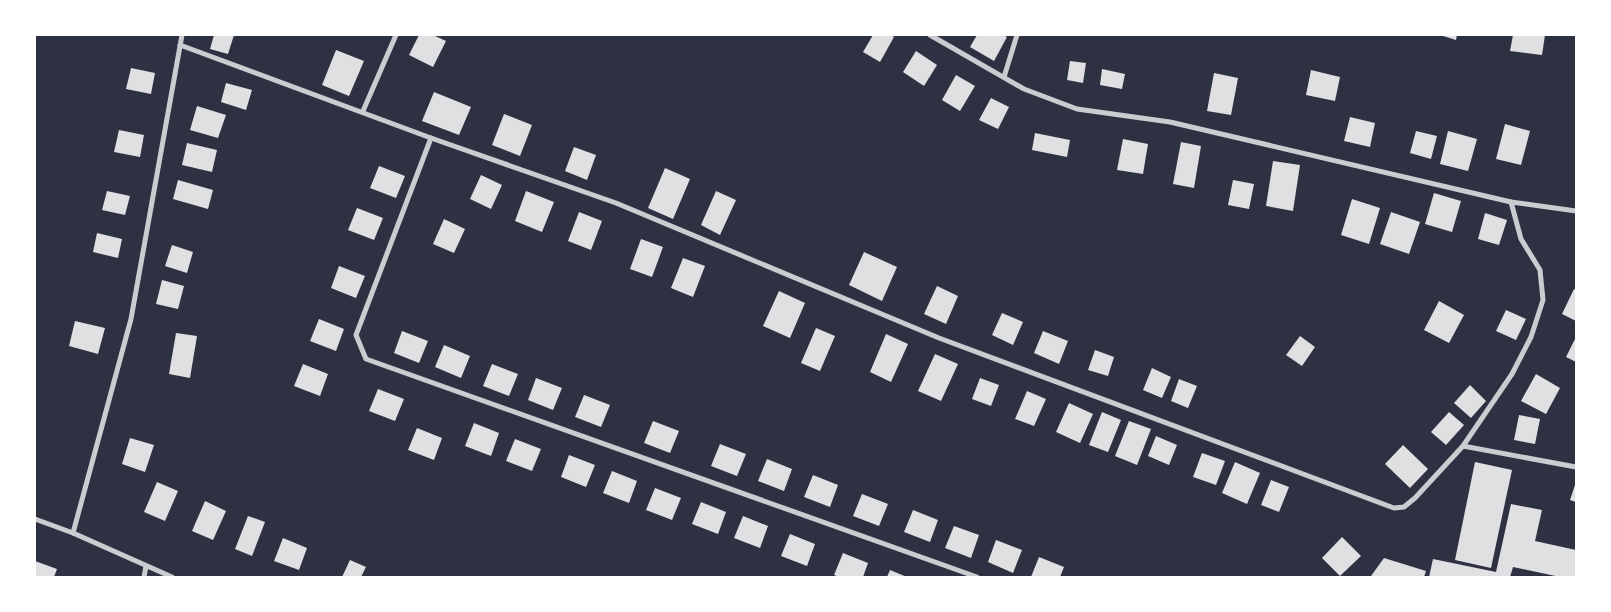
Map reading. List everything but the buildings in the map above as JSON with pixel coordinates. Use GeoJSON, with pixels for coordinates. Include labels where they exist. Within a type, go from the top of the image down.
{"type":"FeatureCollection","features":[{"type":"Feature","properties":{"kind":"street"},"geometry":{"type":"LineString","coordinates":[[73,533],[131,319],[182,35]]}},
{"type":"Feature","properties":{"kind":"street"},"geometry":{"type":"LineString","coordinates":[[364,111],[396,35]]}},
{"type":"Feature","properties":{"kind":"street"},"geometry":{"type":"LineString","coordinates":[[930,35],[1024,89],[1077,109],[1170,122],[1511,202],[1576,211]]}},
{"type":"Feature","properties":{"kind":"street"},"geometry":{"type":"LineString","coordinates":[[1004,77],[1016,35]]}},
{"type":"Feature","properties":{"kind":"street"},"geometry":{"type":"LineString","coordinates":[[180,45],[364,111],[431,138],[616,203],[939,338],[1394,508],[1404,507],[1415,498],[1463,446],[1512,374],[1531,337],[1542,300],[1540,270],[1521,239],[1511,202]]}},
{"type":"Feature","properties":{"kind":"street"},"geometry":{"type":"LineString","coordinates":[[431,138],[356,335],[366,359],[978,577]]}},
{"type":"Feature","properties":{"kind":"street"},"geometry":{"type":"LineString","coordinates":[[1463,446],[1576,467]]}},
{"type":"Feature","properties":{"kind":"street"},"geometry":{"type":"LineString","coordinates":[[35,519],[73,533],[172,577]]}},
{"type":"Feature","properties":{"kind":"street"},"geometry":{"type":"LineString","coordinates":[[144,577],[146,566]]}}]}
